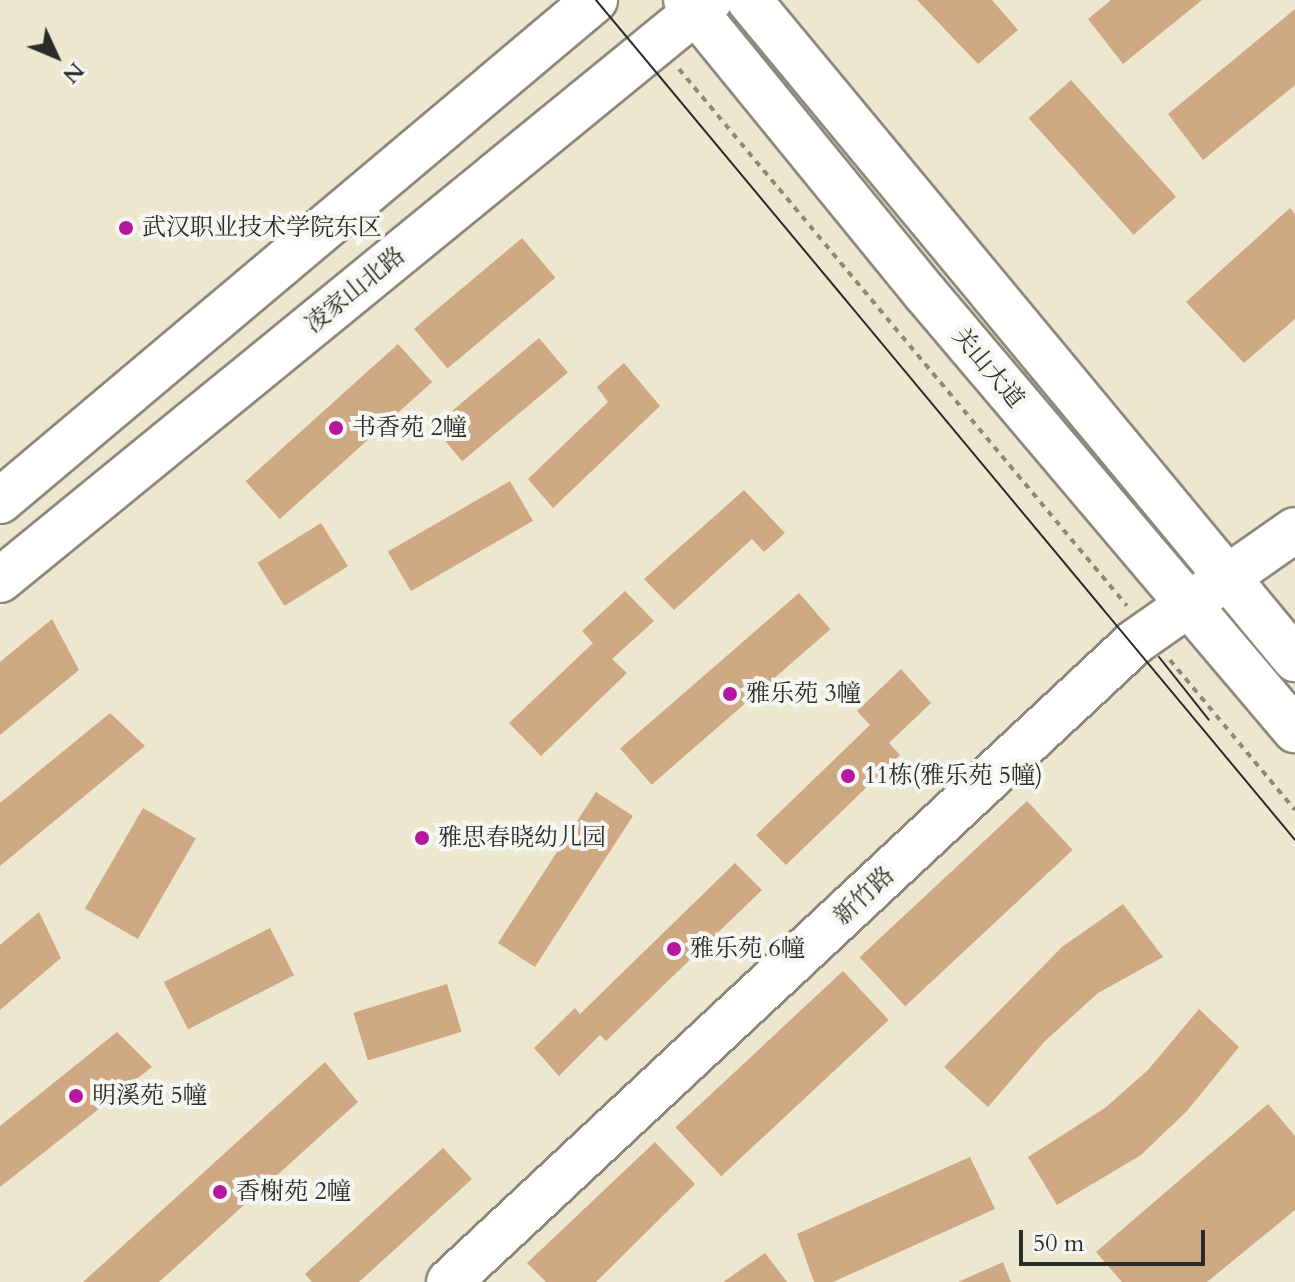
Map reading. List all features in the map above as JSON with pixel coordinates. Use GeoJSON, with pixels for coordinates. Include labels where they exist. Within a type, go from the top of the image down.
{"type":"FeatureCollection","features":[{"type":"Feature","properties":{"kind":"main road"},"geometry":{"type":"LineString","coordinates":[[0,501],[595,0]]}},
{"type":"Feature","properties":{"kind":"main road"},"geometry":{"type":"LineString","coordinates":[[749,0],[1295,659]]}},
{"type":"Feature","properties":{"kind":"main road","name":"凌家山北路"},"geometry":{"type":"LineString","coordinates":[[0,580],[657,44],[698,4]]}},
{"type":"Feature","properties":{"kind":"main road","name":"关山大道"},"geometry":{"type":"LineString","coordinates":[[698,4],[915,281],[1295,730]]}},
{"type":"Feature","properties":{"kind":"main road","name":"新竹路"},"geometry":{"type":"LineString","coordinates":[[449,1282],[1148,632],[1295,530]]}},
{"type":"Feature","properties":{"kind":"path"},"geometry":{"type":"LineString","coordinates":[[657,44],[1295,810]]}},
{"type":"Feature","properties":{"kind":"building"},"geometry":{"type":"Polygon","coordinates":[[[917,0],[992,0],[1018,30],[978,64],[917,0]]]}},
{"type":"Feature","properties":{"kind":"building"},"geometry":{"type":"Polygon","coordinates":[[[1111,0],[1202,0],[1123,64],[1088,19],[1111,0]]]}},
{"type":"Feature","properties":{"kind":"building"},"geometry":{"type":"Polygon","coordinates":[[[1295,9],[1295,85],[1203,160],[1168,114],[1295,9]]]}},
{"type":"Feature","properties":{"kind":"building"},"geometry":{"type":"Polygon","coordinates":[[[1071,80],[1176,197],[1134,235],[1029,118],[1071,80]]]}},
{"type":"Feature","properties":{"kind":"building"},"geometry":{"type":"Polygon","coordinates":[[[1290,208],[1295,214],[1295,319],[1244,363],[1186,302],[1290,208]]]}},
{"type":"Feature","properties":{"kind":"building"},"geometry":{"type":"Polygon","coordinates":[[[522,238],[555,278],[447,368],[414,329],[522,238]]]}},
{"type":"Feature","properties":{"kind":"building"},"geometry":{"type":"Polygon","coordinates":[[[539,338],[568,372],[462,461],[433,427],[539,338]]]}},
{"type":"Feature","properties":{"kind":"building","name":"书香苑 2幢"},"geometry":{"type":"Polygon","coordinates":[[[398,344],[432,382],[280,519],[246,481],[398,344]]]}},
{"type":"Feature","properties":{"kind":"building"},"geometry":{"type":"Polygon","coordinates":[[[624,363],[660,406],[553,508],[528,479],[608,402],[597,387],[624,363]]]}},
{"type":"Feature","properties":{"kind":"building"},"geometry":{"type":"Polygon","coordinates":[[[510,481],[533,521],[411,591],[388,552],[510,481]]]}},
{"type":"Feature","properties":{"kind":"building"},"geometry":{"type":"Polygon","coordinates":[[[744,490],[785,533],[764,552],[752,539],[674,610],[644,579],[744,490]]]}},
{"type":"Feature","properties":{"kind":"building"},"geometry":{"type":"Polygon","coordinates":[[[321,523],[348,566],[284,606],[257,563],[321,523]]]}},
{"type":"Feature","properties":{"kind":"building"},"geometry":{"type":"Polygon","coordinates":[[[625,591],[654,621],[612,659],[627,673],[541,756],[509,723],[593,643],[582,631],[625,591]]]}},
{"type":"Feature","properties":{"kind":"building","name":"雅乐苑 3幢"},"geometry":{"type":"Polygon","coordinates":[[[799,593],[830,629],[652,785],[620,748],[799,593]]]}},
{"type":"Feature","properties":{"kind":"building"},"geometry":{"type":"Polygon","coordinates":[[[52,619],[79,670],[0,735],[0,662],[52,619]]]}},
{"type":"Feature","properties":{"kind":"building","name":"11栋(雅乐苑 5幢)"},"geometry":{"type":"Polygon","coordinates":[[[901,669],[931,703],[889,743],[900,755],[786,865],[756,835],[870,725],[857,711],[901,669]]]}},
{"type":"Feature","properties":{"kind":"building"},"geometry":{"type":"Polygon","coordinates":[[[110,713],[145,746],[0,866],[0,803],[110,713]]]}},
{"type":"Feature","properties":{"kind":"building"},"geometry":{"type":"Polygon","coordinates":[[[596,792],[633,816],[535,967],[498,943],[596,792]]]}},
{"type":"Feature","properties":{"kind":"building"},"geometry":{"type":"Polygon","coordinates":[[[1027,801],[1073,850],[905,1006],[860,957],[1027,801]]]}},
{"type":"Feature","properties":{"kind":"building"},"geometry":{"type":"Polygon","coordinates":[[[143,808],[196,838],[138,939],[85,908],[143,808]]]}},
{"type":"Feature","properties":{"kind":"building","name":"雅乐苑 6幢"},"geometry":{"type":"Polygon","coordinates":[[[735,863],[762,890],[606,1041],[600,1035],[559,1076],[534,1048],[575,1008],[580,1014],[735,863]]]}},
{"type":"Feature","properties":{"kind":"building"},"geometry":{"type":"Polygon","coordinates":[[[1123,904],[1163,957],[1098,993],[1044,1042],[988,1107],[944,1067],[1062,947],[1123,904]]]}},
{"type":"Feature","properties":{"kind":"building"},"geometry":{"type":"Polygon","coordinates":[[[39,912],[61,958],[0,1010],[0,945],[39,912]]]}},
{"type":"Feature","properties":{"kind":"building"},"geometry":{"type":"Polygon","coordinates":[[[270,928],[294,975],[188,1029],[164,982],[270,928]]]}},
{"type":"Feature","properties":{"kind":"building"},"geometry":{"type":"Polygon","coordinates":[[[843,971],[889,1020],[721,1176],[676,1127],[843,971]]]}},
{"type":"Feature","properties":{"kind":"building"},"geometry":{"type":"Polygon","coordinates":[[[447,984],[462,1032],[368,1060],[353,1013],[447,984]]]}},
{"type":"Feature","properties":{"kind":"building"},"geometry":{"type":"Polygon","coordinates":[[[1199,1009],[1239,1047],[1187,1111],[1141,1155],[1057,1205],[1028,1157],[1105,1108],[1148,1070],[1199,1009]]]}},
{"type":"Feature","properties":{"kind":"building","name":"明溪苑 5幢"},"geometry":{"type":"Polygon","coordinates":[[[117,1032],[152,1067],[0,1187],[0,1126],[117,1032]]]}},
{"type":"Feature","properties":{"kind":"building","name":"香榭苑 2幢"},"geometry":{"type":"Polygon","coordinates":[[[325,1062],[358,1102],[159,1282],[83,1282],[325,1062]]]}},
{"type":"Feature","properties":{"kind":"building"},"geometry":{"type":"Polygon","coordinates":[[[1268,1104],[1295,1136],[1295,1210],[1207,1282],[1122,1282],[1096,1252],[1268,1104]]]}},
{"type":"Feature","properties":{"kind":"building"},"geometry":{"type":"Polygon","coordinates":[[[655,1142],[695,1184],[596,1282],[546,1282],[527,1263],[655,1142]]]}},
{"type":"Feature","properties":{"kind":"building"},"geometry":{"type":"Polygon","coordinates":[[[443,1148],[472,1179],[359,1282],[312,1282],[305,1274],[443,1148]]]}},
{"type":"Feature","properties":{"kind":"building"},"geometry":{"type":"Polygon","coordinates":[[[970,1157],[995,1209],[833,1282],[814,1282],[797,1234],[970,1157]]]}},
{"type":"Feature","properties":{"kind":"building"},"geometry":{"type":"Polygon","coordinates":[[[765,1253],[787,1282],[723,1282],[765,1253]]]}},
{"type":"Feature","properties":{"kind":"building"},"geometry":{"type":"Polygon","coordinates":[[[1003,1262],[1011,1282],[958,1282],[1003,1262]]]}},
{"type":"Feature","properties":{"kind":"tram line"},"geometry":{"type":"LineString","coordinates":[[596,0],[1295,840]]}},
{"type":"Feature","properties":{"kind":"tram line"},"geometry":{"type":"LineString","coordinates":[[1159,657],[1209,720]]}},
{"type":"Feature","properties":{"kind":"place","name":"武汉职业技术学院东区"},"geometry":{"type":"Point","coordinates":[126,228]}},
{"type":"Feature","properties":{"kind":"place","name":"书香苑 2幢"},"geometry":{"type":"Point","coordinates":[336,428]}},
{"type":"Feature","properties":{"kind":"place","name":"雅乐苑 3幢"},"geometry":{"type":"Point","coordinates":[730,694]}},
{"type":"Feature","properties":{"kind":"place","name":"11栋(雅乐苑 5幢)"},"geometry":{"type":"Point","coordinates":[848,776]}},
{"type":"Feature","properties":{"kind":"place","name":"雅思春晓幼儿园"},"geometry":{"type":"Point","coordinates":[422,838]}},
{"type":"Feature","properties":{"kind":"place","name":"雅乐苑 6幢"},"geometry":{"type":"Point","coordinates":[674,949]}},
{"type":"Feature","properties":{"kind":"place","name":"明溪苑 5幢"},"geometry":{"type":"Point","coordinates":[76,1096]}},
{"type":"Feature","properties":{"kind":"place","name":"香榭苑 2幢"},"geometry":{"type":"Point","coordinates":[220,1192]}}]}
